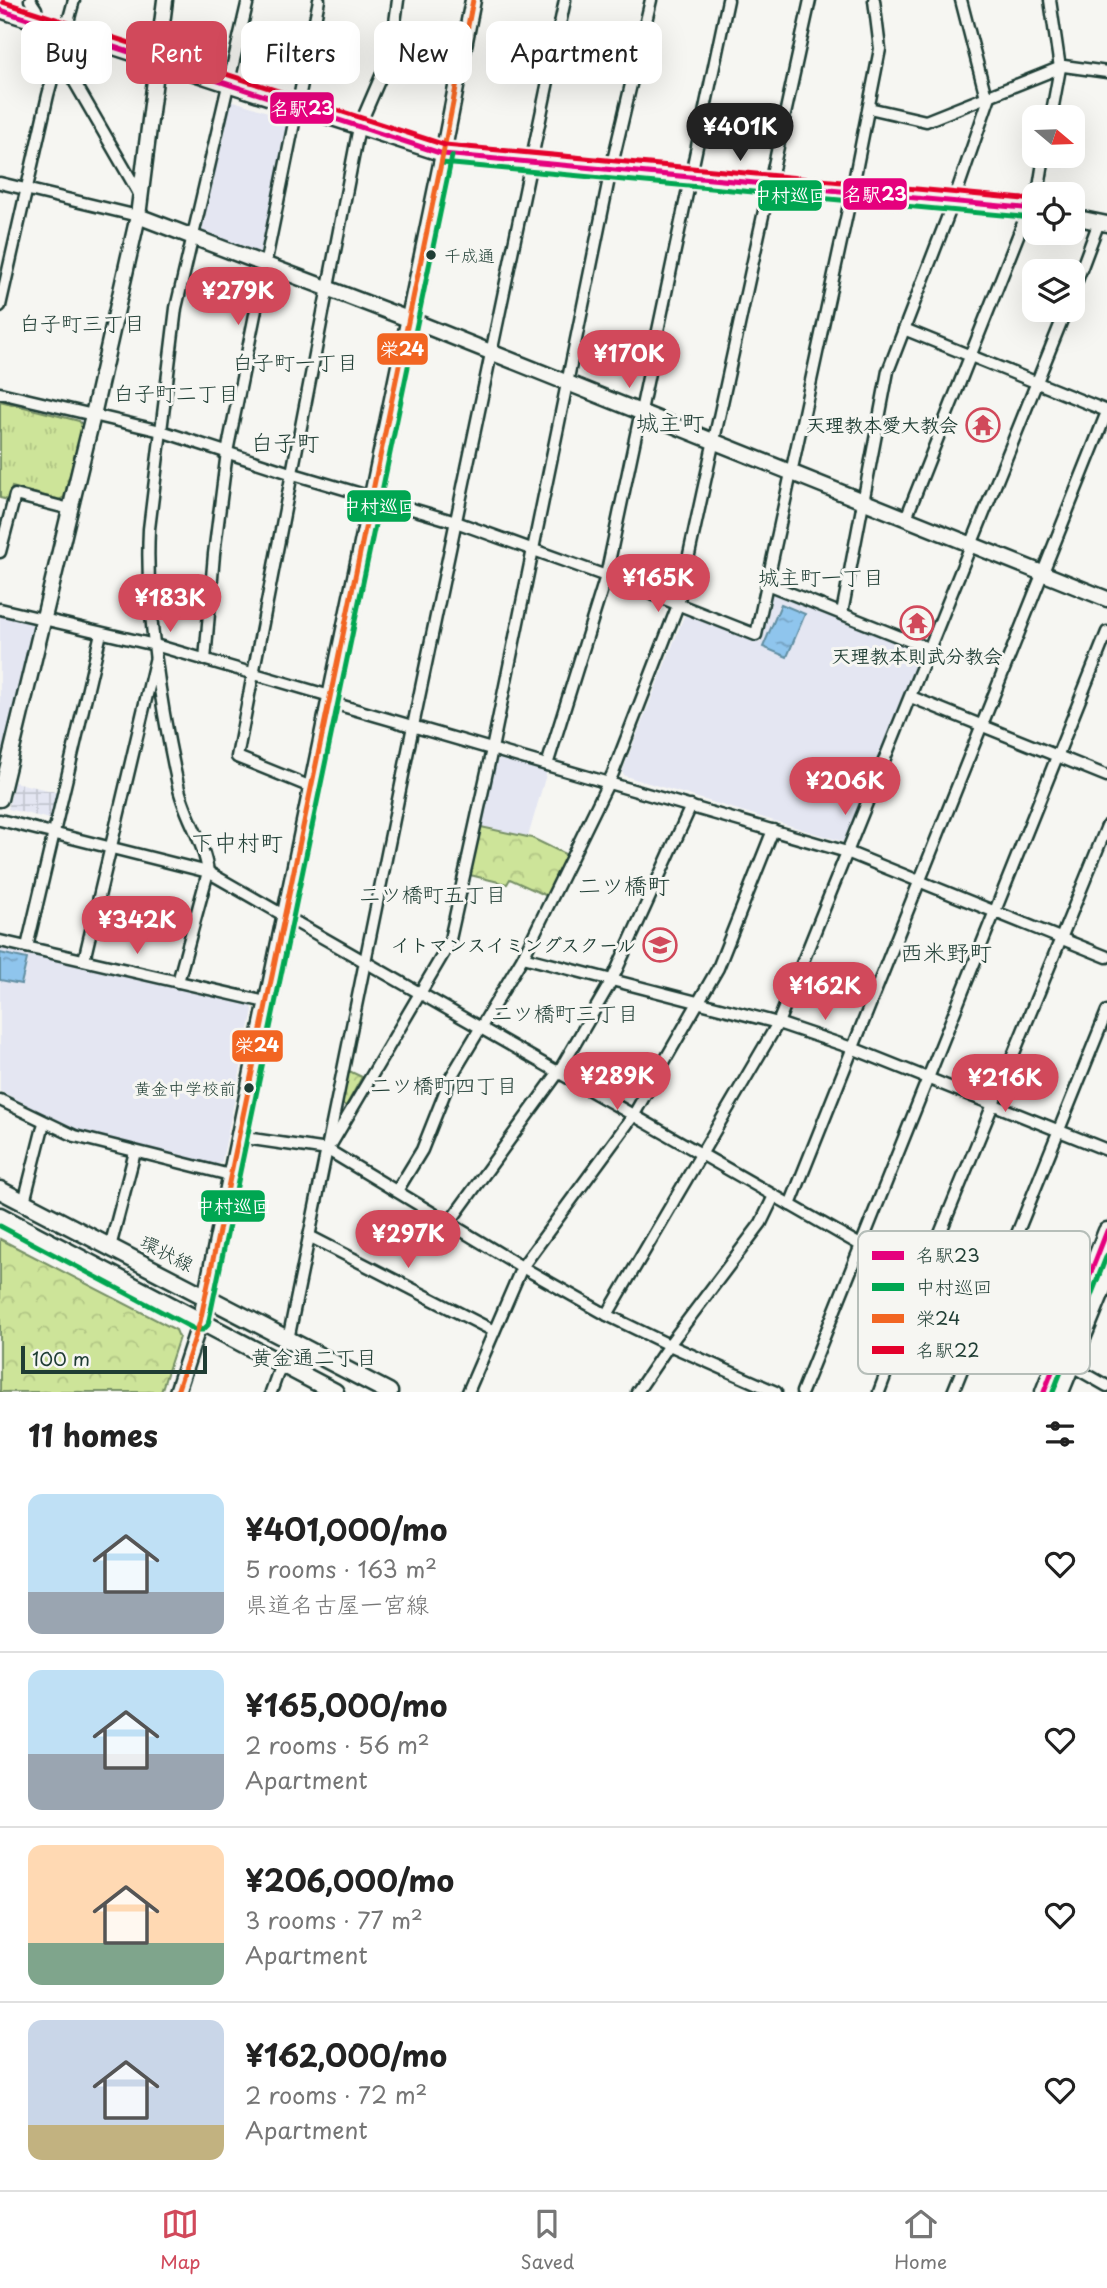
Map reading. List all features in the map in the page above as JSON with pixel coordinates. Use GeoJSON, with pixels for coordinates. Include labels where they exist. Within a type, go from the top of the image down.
{"type":"FeatureCollection","features":[{"type":"Feature","properties":{"kind":"main road","name":"環状線"},"geometry":{"type":"LineString","coordinates":[[0,1190],[389,1392]]}},
{"type":"Feature","properties":{"kind":"main road"},"geometry":{"type":"LineString","coordinates":[[0,1216],[335,1392]]}},
{"type":"Feature","properties":{"kind":"main road"},"geometry":{"type":"LineString","coordinates":[[1090,1283],[1107,1231]]}},
{"type":"Feature","properties":{"kind":"main road"},"geometry":{"type":"LineString","coordinates":[[1090,1311],[1107,1277]]}},
{"type":"Feature","properties":{"kind":"main road"},"geometry":{"type":"LineString","coordinates":[[1044,1392],[1056,1374]]}},
{"type":"Feature","properties":{"kind":"main road"},"geometry":{"type":"LineString","coordinates":[[1060,1392],[1062,1374]]}},
{"type":"Feature","properties":{"kind":"street"},"geometry":{"type":"LineString","coordinates":[[30,0],[36,9],[38,21]]}},
{"type":"Feature","properties":{"kind":"street"},"geometry":{"type":"LineString","coordinates":[[68,21],[74,0]]}},
{"type":"Feature","properties":{"kind":"street"},"geometry":{"type":"LineString","coordinates":[[162,21],[165,0]]}},
{"type":"Feature","properties":{"kind":"street"},"geometry":{"type":"LineString","coordinates":[[177,982],[208,872],[206,859],[178,789],[156,657],[148,553],[176,308],[248,0]]}},
{"type":"Feature","properties":{"kind":"street"},"geometry":{"type":"LineString","coordinates":[[205,660],[214,554],[227,452],[319,0]]}},
{"type":"Feature","properties":{"kind":"street"},"geometry":{"type":"LineString","coordinates":[[311,788],[237,757],[359,127],[391,53],[398,0]]}},
{"type":"Feature","properties":{"kind":"street"},"geometry":{"type":"LineString","coordinates":[[177,1392],[200,1322],[473,0]]}},
{"type":"Feature","properties":{"kind":"street"},"geometry":{"type":"LineString","coordinates":[[288,1340],[565,0]]}},
{"type":"Feature","properties":{"kind":"street"},"geometry":{"type":"LineString","coordinates":[[328,1150],[450,943],[611,169],[651,0]]}},
{"type":"Feature","properties":{"kind":"street"},"geometry":{"type":"LineString","coordinates":[[547,765],[606,576],[728,0]]}},
{"type":"Feature","properties":{"kind":"street"},"geometry":{"type":"LineString","coordinates":[[397,1191],[422,1150],[451,1077],[523,957],[608,783],[678,605],[810,0]]}},
{"type":"Feature","properties":{"kind":"street"},"geometry":{"type":"LineString","coordinates":[[0,393],[161,430],[290,473],[456,522],[532,548],[756,635],[880,49],[874,0]]}},
{"type":"Feature","properties":{"kind":"street"},"geometry":{"type":"LineString","coordinates":[[842,613],[888,370],[954,200],[988,97],[961,0]]}},
{"type":"Feature","properties":{"kind":"street"},"geometry":{"type":"LineString","coordinates":[[1050,0],[1060,68],[1053,105]]}},
{"type":"Feature","properties":{"kind":"street"},"geometry":{"type":"LineString","coordinates":[[0,10],[32,21]]}},
{"type":"Feature","properties":{"kind":"street"},"geometry":{"type":"LineString","coordinates":[[869,108],[926,121],[1064,66],[1107,72]]}},
{"type":"Feature","properties":{"kind":"street"},"geometry":{"type":"LineString","coordinates":[[0,306],[52,84]]}},
{"type":"Feature","properties":{"kind":"street"},"geometry":{"type":"LineString","coordinates":[[76,84],[141,197]]}},
{"type":"Feature","properties":{"kind":"street"},"geometry":{"type":"LineString","coordinates":[[0,799],[138,216],[154,84]]}},
{"type":"Feature","properties":{"kind":"street"},"geometry":{"type":"LineString","coordinates":[[226,84],[443,154],[1022,208]]}},
{"type":"Feature","properties":{"kind":"street"},"geometry":{"type":"LineString","coordinates":[[0,183],[138,216],[194,236],[1107,599]]}},
{"type":"Feature","properties":{"kind":"street"},"geometry":{"type":"LineString","coordinates":[[1085,218],[1105,222],[1085,265]]}},
{"type":"Feature","properties":{"kind":"street"},"geometry":{"type":"LineString","coordinates":[[906,518],[1022,234]]}},
{"type":"Feature","properties":{"kind":"street"},"geometry":{"type":"LineString","coordinates":[[607,1315],[778,1023],[1061,322]]}},
{"type":"Feature","properties":{"kind":"street"},"geometry":{"type":"LineString","coordinates":[[790,1205],[1107,411],[904,329]]}},
{"type":"Feature","properties":{"kind":"street"},"geometry":{"type":"LineString","coordinates":[[0,552],[15,495],[70,509]]}},
{"type":"Feature","properties":{"kind":"street"},"geometry":{"type":"LineString","coordinates":[[767,583],[930,649]]}},
{"type":"Feature","properties":{"kind":"street"},"geometry":{"type":"LineString","coordinates":[[0,609],[155,645],[413,726],[847,852],[1107,957]]}},
{"type":"Feature","properties":{"kind":"street"},"geometry":{"type":"LineString","coordinates":[[866,1231],[1107,632]]}},
{"type":"Feature","properties":{"kind":"street"},"geometry":{"type":"LineString","coordinates":[[27,947],[101,633]]}},
{"type":"Feature","properties":{"kind":"street"},"geometry":{"type":"LineString","coordinates":[[84,960],[156,657]]}},
{"type":"Feature","properties":{"kind":"street"},"geometry":{"type":"LineString","coordinates":[[911,697],[1107,776]]}},
{"type":"Feature","properties":{"kind":"street"},"geometry":{"type":"LineString","coordinates":[[449,1223],[558,1073],[612,980],[691,806]]}},
{"type":"Feature","properties":{"kind":"street"},"geometry":{"type":"LineString","coordinates":[[0,820],[208,872],[858,1244]]}},
{"type":"Feature","properties":{"kind":"street"},"geometry":{"type":"LineString","coordinates":[[941,1231],[1107,826]]}},
{"type":"Feature","properties":{"kind":"street"},"geometry":{"type":"LineString","coordinates":[[468,1392],[522,1267],[633,1116],[718,968],[773,830]]}},
{"type":"Feature","properties":{"kind":"street"},"geometry":{"type":"LineString","coordinates":[[0,941],[266,1002]]}},
{"type":"Feature","properties":{"kind":"street"},"geometry":{"type":"LineString","coordinates":[[523,957],[778,1023],[852,1048],[1107,1150]]}},
{"type":"Feature","properties":{"kind":"street"},"geometry":{"type":"LineString","coordinates":[[1018,1231],[1107,1011]]}},
{"type":"Feature","properties":{"kind":"street"},"geometry":{"type":"LineString","coordinates":[[0,1100],[75,1136],[230,1175]]}},
{"type":"Feature","properties":{"kind":"street"},"geometry":{"type":"LineString","coordinates":[[24,1202],[44,1123]]}},
{"type":"Feature","properties":{"kind":"street"},"geometry":{"type":"LineString","coordinates":[[238,1137],[328,1150],[607,1315],[760,1389],[776,1392]]}},
{"type":"Feature","properties":{"kind":"street"},"geometry":{"type":"LineString","coordinates":[[110,1247],[135,1152]]}},
{"type":"Feature","properties":{"kind":"street"},"geometry":{"type":"LineString","coordinates":[[637,1392],[761,1223],[774,1196]]}},
{"type":"Feature","properties":{"kind":"street"},"geometry":{"type":"LineString","coordinates":[[309,1236],[494,1331]]}},
{"type":"Feature","properties":{"kind":"street"},"geometry":{"type":"LineString","coordinates":[[802,1392],[858,1250]]}},
{"type":"Feature","properties":{"kind":"street"},"geometry":{"type":"LineString","coordinates":[[271,1392],[281,1364]]}},
{"type":"Feature","properties":{"kind":"street"},"geometry":{"type":"LineString","coordinates":[[878,1392],[885,1374]]}},
{"type":"Feature","properties":{"kind":"street"},"geometry":{"type":"LineString","coordinates":[[953,1392],[960,1374]]}},
{"type":"Feature","properties":{"kind":"street"},"geometry":{"type":"LineString","coordinates":[[1086,1374],[1107,1386]]}},
{"type":"Feature","properties":{"kind":"shaded area"},"geometry":{"type":"Polygon","coordinates":[[[234,101],[289,119],[262,251],[257,254],[204,232],[200,227],[229,104],[234,101]]]}},
{"type":"Feature","properties":{"kind":"shaded area"},"geometry":{"type":"Polygon","coordinates":[[[774,591],[920,649],[922,653],[844,842],[625,776],[622,772],[684,616],[688,614],[760,643],[770,595],[774,591]]]}},
{"type":"Feature","properties":{"kind":"shaded area"},"geometry":{"type":"Polygon","coordinates":[[[0,614],[30,621],[34,626],[0,768],[0,614]]]}},
{"type":"Feature","properties":{"kind":"shaded area"},"geometry":{"type":"Polygon","coordinates":[[[505,758],[547,771],[528,837],[481,827],[494,761],[505,758]]]}},
{"type":"Feature","properties":{"kind":"shaded area"},"geometry":{"type":"Polygon","coordinates":[[[14,782],[60,793],[54,820],[8,809],[14,782]]]}},
{"type":"Feature","properties":{"kind":"shaded area"},"geometry":{"type":"Polygon","coordinates":[[[0,946],[251,1004],[253,1010],[222,1161],[216,1166],[74,1130],[0,1091],[0,946]]]}},
{"type":"Feature","properties":{"kind":"green space"},"geometry":{"type":"Polygon","coordinates":[[[0,401],[79,421],[83,426],[64,497],[59,500],[12,487],[8,500],[0,498],[0,401]]]}},
{"type":"Feature","properties":{"kind":"green space"},"geometry":{"type":"Polygon","coordinates":[[[481,827],[532,838],[567,855],[547,896],[510,879],[507,884],[470,875],[481,827]]]}},
{"type":"Feature","properties":{"kind":"green space"},"geometry":{"type":"Polygon","coordinates":[[[347,1070],[362,1077],[346,1106],[340,1103],[347,1070]]]}},
{"type":"Feature","properties":{"kind":"green space"},"geometry":{"type":"Polygon","coordinates":[[[0,1239],[176,1330],[179,1337],[161,1392],[0,1392],[0,1239]]]}},
{"type":"Feature","properties":{"kind":"water"},"geometry":{"type":"Polygon","coordinates":[[[781,604],[805,614],[787,657],[763,647],[781,604]]]}},
{"type":"Feature","properties":{"kind":"water"},"geometry":{"type":"Polygon","coordinates":[[[0,953],[27,959],[21,984],[0,980],[0,953]]]}},
{"type":"Feature","properties":{"kind":"transit line","name":"栄24"},"geometry":{"type":"LineString","coordinates":[[177,1392],[200,1322],[473,0]]}},
{"type":"Feature","properties":{"kind":"transit line","name":"名駅22"},"geometry":{"type":"LineString","coordinates":[[3,2],[445,145],[1022,199]]}},
{"type":"Feature","properties":{"kind":"transit line","name":"名駅23"},"geometry":{"type":"LineString","coordinates":[[0,10],[443,154],[1022,208]]}},
{"type":"Feature","properties":{"kind":"transit line","name":"中村巡回"},"geometry":{"type":"LineString","coordinates":[[0,1226],[196,1330],[203,1330],[208,1325],[452,156]]}},
{"type":"Feature","properties":{"kind":"transit line","name":"中村巡回"},"geometry":{"type":"LineString","coordinates":[[442,163],[1022,217]]}},
{"type":"Feature","properties":{"kind":"transit line","name":"名駅23"},"geometry":{"type":"LineString","coordinates":[[1090,1274],[1107,1231]]}},
{"type":"Feature","properties":{"kind":"transit line","name":"中村巡回"},"geometry":{"type":"LineString","coordinates":[[1090,1298],[1107,1255]]}},
{"type":"Feature","properties":{"kind":"transit line","name":"名駅23"},"geometry":{"type":"LineString","coordinates":[[1044,1392],[1051,1374]]}},
{"type":"Feature","properties":{"kind":"transit line","name":"中村巡回"},"geometry":{"type":"LineString","coordinates":[[1053,1392],[1060,1374]]}},
{"type":"Feature","properties":{"kind":"place","name":"千成通"},"geometry":{"type":"Point","coordinates":[431,255]}},
{"type":"Feature","properties":{"kind":"place","name":"天理教本愛大教会"},"geometry":{"type":"Point","coordinates":[983,425]}},
{"type":"Feature","properties":{"kind":"place","name":"天理教本則武分教会"},"geometry":{"type":"Point","coordinates":[917,623]}},
{"type":"Feature","properties":{"kind":"place","name":"イトマンスイミングスクール"},"geometry":{"type":"Point","coordinates":[660,945]}},
{"type":"Feature","properties":{"kind":"place","name":"黄金中学校前"},"geometry":{"type":"Point","coordinates":[249,1088]}},
{"type":"Feature","properties":{"kind":"district","name":"白子町三丁目"},"geometry":{"type":"Point","coordinates":[82,324]}},
{"type":"Feature","properties":{"kind":"district","name":"白子町一丁目"},"geometry":{"type":"Point","coordinates":[295,363]}},
{"type":"Feature","properties":{"kind":"district","name":"白子町二丁目"},"geometry":{"type":"Point","coordinates":[176,394]}},
{"type":"Feature","properties":{"kind":"district","name":"城主町"},"geometry":{"type":"Point","coordinates":[670,423]}},
{"type":"Feature","properties":{"kind":"district","name":"白子町"},"geometry":{"type":"Point","coordinates":[285,443]}},
{"type":"Feature","properties":{"kind":"district","name":"城主町一丁目"},"geometry":{"type":"Point","coordinates":[821,578]}},
{"type":"Feature","properties":{"kind":"district","name":"下中村町"},"geometry":{"type":"Point","coordinates":[237,843]}},
{"type":"Feature","properties":{"kind":"district","name":"二ツ橋町"},"geometry":{"type":"Point","coordinates":[624,886]}},
{"type":"Feature","properties":{"kind":"district","name":"二ツ橋町五丁目"},"geometry":{"type":"Point","coordinates":[433,895]}},
{"type":"Feature","properties":{"kind":"district","name":"西米野町"},"geometry":{"type":"Point","coordinates":[946,953]}},
{"type":"Feature","properties":{"kind":"district","name":"二ツ橋町三丁目"},"geometry":{"type":"Point","coordinates":[565,1014]}},
{"type":"Feature","properties":{"kind":"district","name":"二ツ橋町四丁目"},"geometry":{"type":"Point","coordinates":[444,1086]}},
{"type":"Feature","properties":{"kind":"district","name":"黄金通二丁目"},"geometry":{"type":"Point","coordinates":[314,1358]}}]}
